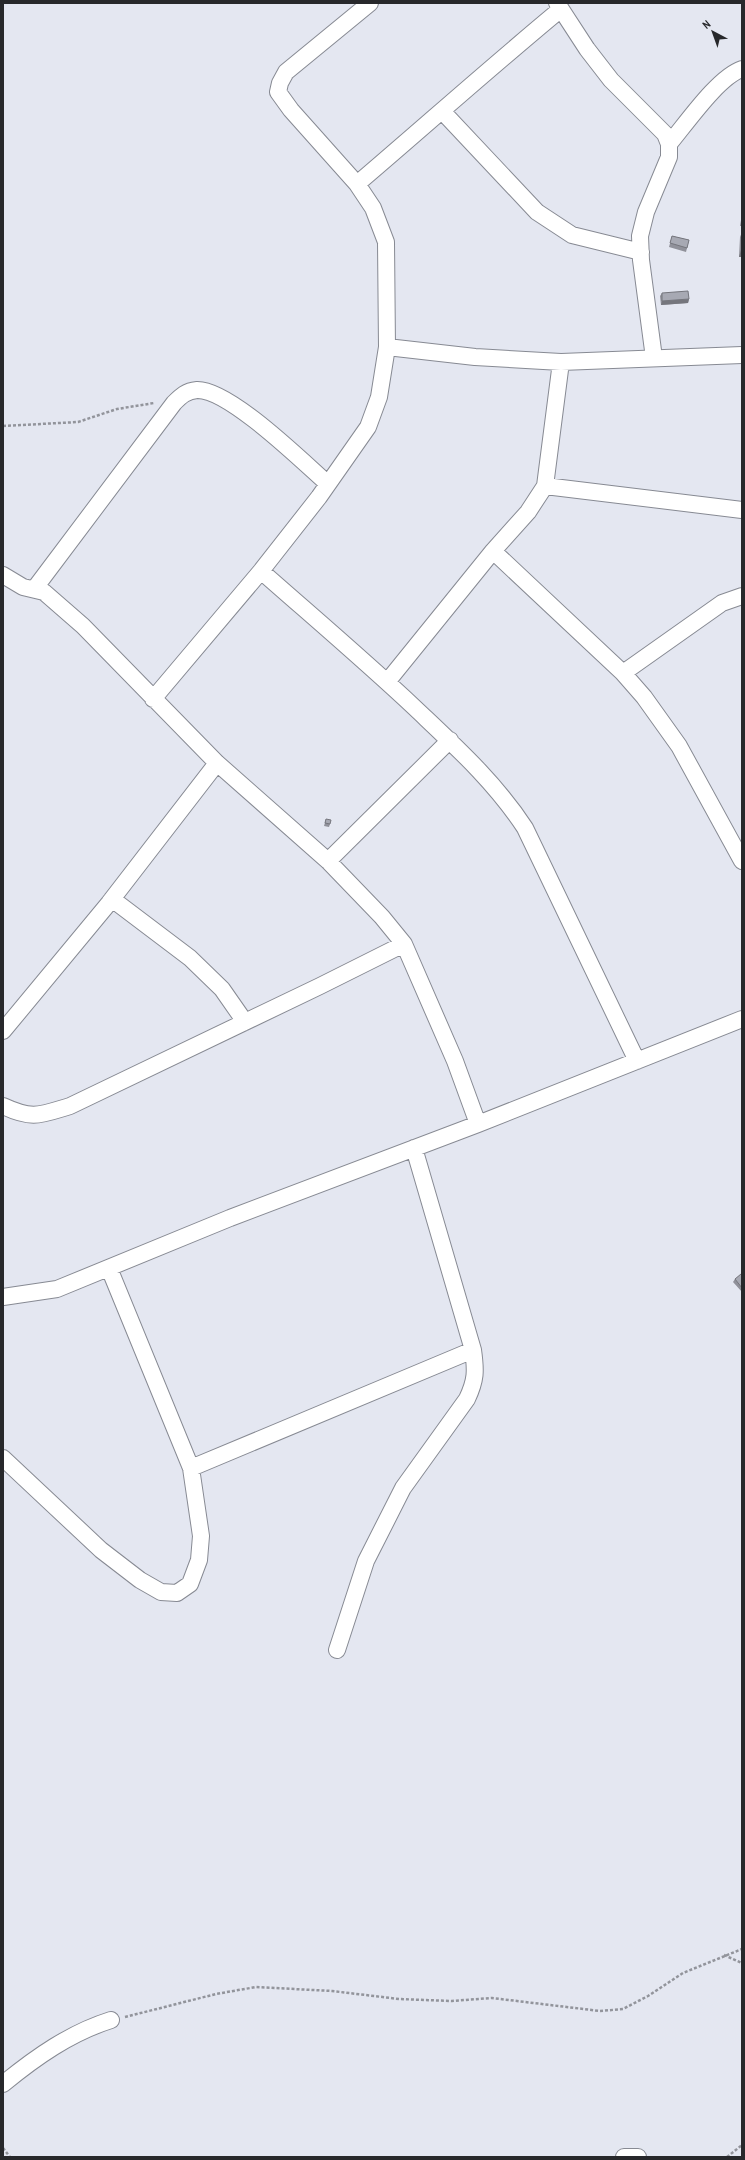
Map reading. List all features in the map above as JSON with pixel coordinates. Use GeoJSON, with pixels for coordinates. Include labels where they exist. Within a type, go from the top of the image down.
{"type":"FeatureCollection","features":[{"type":"Feature","properties":{"kind":"street"},"geometry":{"type":"LineString","coordinates":[[153,699],[261,571],[328,484],[368,427],[379,397],[386,347],[386,242],[373,208],[357,184],[291,110],[278,92],[280,83],[286,72],[370,3]]}},
{"type":"Feature","properties":{"kind":"street"},"geometry":{"type":"LineString","coordinates":[[357,184],[442,111],[559,6],[587,49],[611,80],[665,134],[670,144],[670,157],[646,212],[640,236],[654,358]]}},
{"type":"Feature","properties":{"kind":"street"},"geometry":{"type":"LineString","coordinates":[[670,144],[712,93],[735,71],[742,69]]}},
{"type":"Feature","properties":{"kind":"street"},"geometry":{"type":"LineString","coordinates":[[442,111],[537,212],[572,235],[641,252]]}},
{"type":"Feature","properties":{"kind":"street"},"geometry":{"type":"LineString","coordinates":[[386,347],[475,357],[561,362],[742,355]]}},
{"type":"Feature","properties":{"kind":"street"},"geometry":{"type":"LineString","coordinates":[[387,682],[493,551],[528,512],[545,486],[561,362]]}},
{"type":"Feature","properties":{"kind":"street"},"geometry":{"type":"LineString","coordinates":[[35,588],[174,403],[187,392],[199,390],[212,393],[249,415],[328,484]]}},
{"type":"Feature","properties":{"kind":"street"},"geometry":{"type":"LineString","coordinates":[[545,486],[742,510]]}},
{"type":"Feature","properties":{"kind":"street"},"geometry":{"type":"LineString","coordinates":[[493,551],[623,673],[644,697],[679,746],[742,861]]}},
{"type":"Feature","properties":{"kind":"street"},"geometry":{"type":"LineString","coordinates":[[261,571],[387,682],[450,740],[508,802],[525,828],[637,1061]]}},
{"type":"Feature","properties":{"kind":"street"},"geometry":{"type":"LineString","coordinates":[[3,575],[23,587],[35,588],[44,592],[83,626],[217,763],[328,861],[382,917],[404,944],[455,1061],[478,1124]]}},
{"type":"Feature","properties":{"kind":"street"},"geometry":{"type":"LineString","coordinates":[[623,673],[722,603],[742,596]]}},
{"type":"Feature","properties":{"kind":"street"},"geometry":{"type":"LineString","coordinates":[[328,861],[450,740]]}},
{"type":"Feature","properties":{"kind":"street"},"geometry":{"type":"LineString","coordinates":[[3,1031],[112,899],[217,763]]}},
{"type":"Feature","properties":{"kind":"street"},"geometry":{"type":"LineString","coordinates":[[112,899],[190,958],[222,989],[245,1022]]}},
{"type":"Feature","properties":{"kind":"street"},"geometry":{"type":"LineString","coordinates":[[3,1106],[21,1114],[38,1116],[70,1106],[404,944]]}},
{"type":"Feature","properties":{"kind":"street"},"geometry":{"type":"LineString","coordinates":[[3,1297],[57,1289],[230,1218],[478,1124],[742,1019]]}},
{"type":"Feature","properties":{"kind":"street"},"geometry":{"type":"LineString","coordinates":[[336,1650],[366,1561],[403,1488],[467,1399],[475,1383],[476,1368],[473,1350],[414,1148]]}},
{"type":"Feature","properties":{"kind":"street"},"geometry":{"type":"LineString","coordinates":[[3,1458],[101,1550],[140,1580],[161,1592],[166,1593],[177,1593],[190,1584],[199,1560],[201,1536],[191,1468],[109,1268]]}},
{"type":"Feature","properties":{"kind":"street"},"geometry":{"type":"LineString","coordinates":[[191,1468],[473,1350]]}},
{"type":"Feature","properties":{"kind":"street"},"geometry":{"type":"LineString","coordinates":[[3,2084],[57,2045],[90,2027],[111,2020]]}},
{"type":"Feature","properties":{"kind":"street"},"geometry":{"type":"LineString","coordinates":[[624,2157],[638,2157]]}},
{"type":"Feature","properties":{"kind":"path"},"geometry":{"type":"LineString","coordinates":[[3,426],[78,422],[146,403],[174,403]]}},
{"type":"Feature","properties":{"kind":"path"},"geometry":{"type":"LineString","coordinates":[[111,2020],[216,1994],[256,1987],[332,1991],[399,1999],[452,2001],[492,1998],[600,2011],[623,2009],[648,1996],[683,1973],[723,1955],[742,1949]]}},
{"type":"Feature","properties":{"kind":"path"},"geometry":{"type":"LineString","coordinates":[[723,1955],[742,1963]]}},
{"type":"Feature","properties":{"kind":"path"},"geometry":{"type":"LineString","coordinates":[[727,2157],[742,2145]]}},
{"type":"Feature","properties":{"kind":"path"},"geometry":{"type":"LineString","coordinates":[[3,2148],[10,2157]]}},
{"type":"Feature","properties":{"kind":"building"},"geometry":{"type":"Polygon","coordinates":[[[672,236],[689,240],[687,248],[670,243],[672,236]]]}},
{"type":"Feature","properties":{"kind":"building"},"geometry":{"type":"Polygon","coordinates":[[[688,291],[689,299],[662,301],[662,293],[688,291]]]}},
{"type":"Feature","properties":{"kind":"building"},"geometry":{"type":"Polygon","coordinates":[[[326,819],[331,820],[330,824],[325,823],[326,819]]]}},
{"type":"Feature","properties":{"kind":"building"},"geometry":{"type":"Polygon","coordinates":[[[742,1274],[742,1288],[735,1279],[742,1274]]]}}]}
